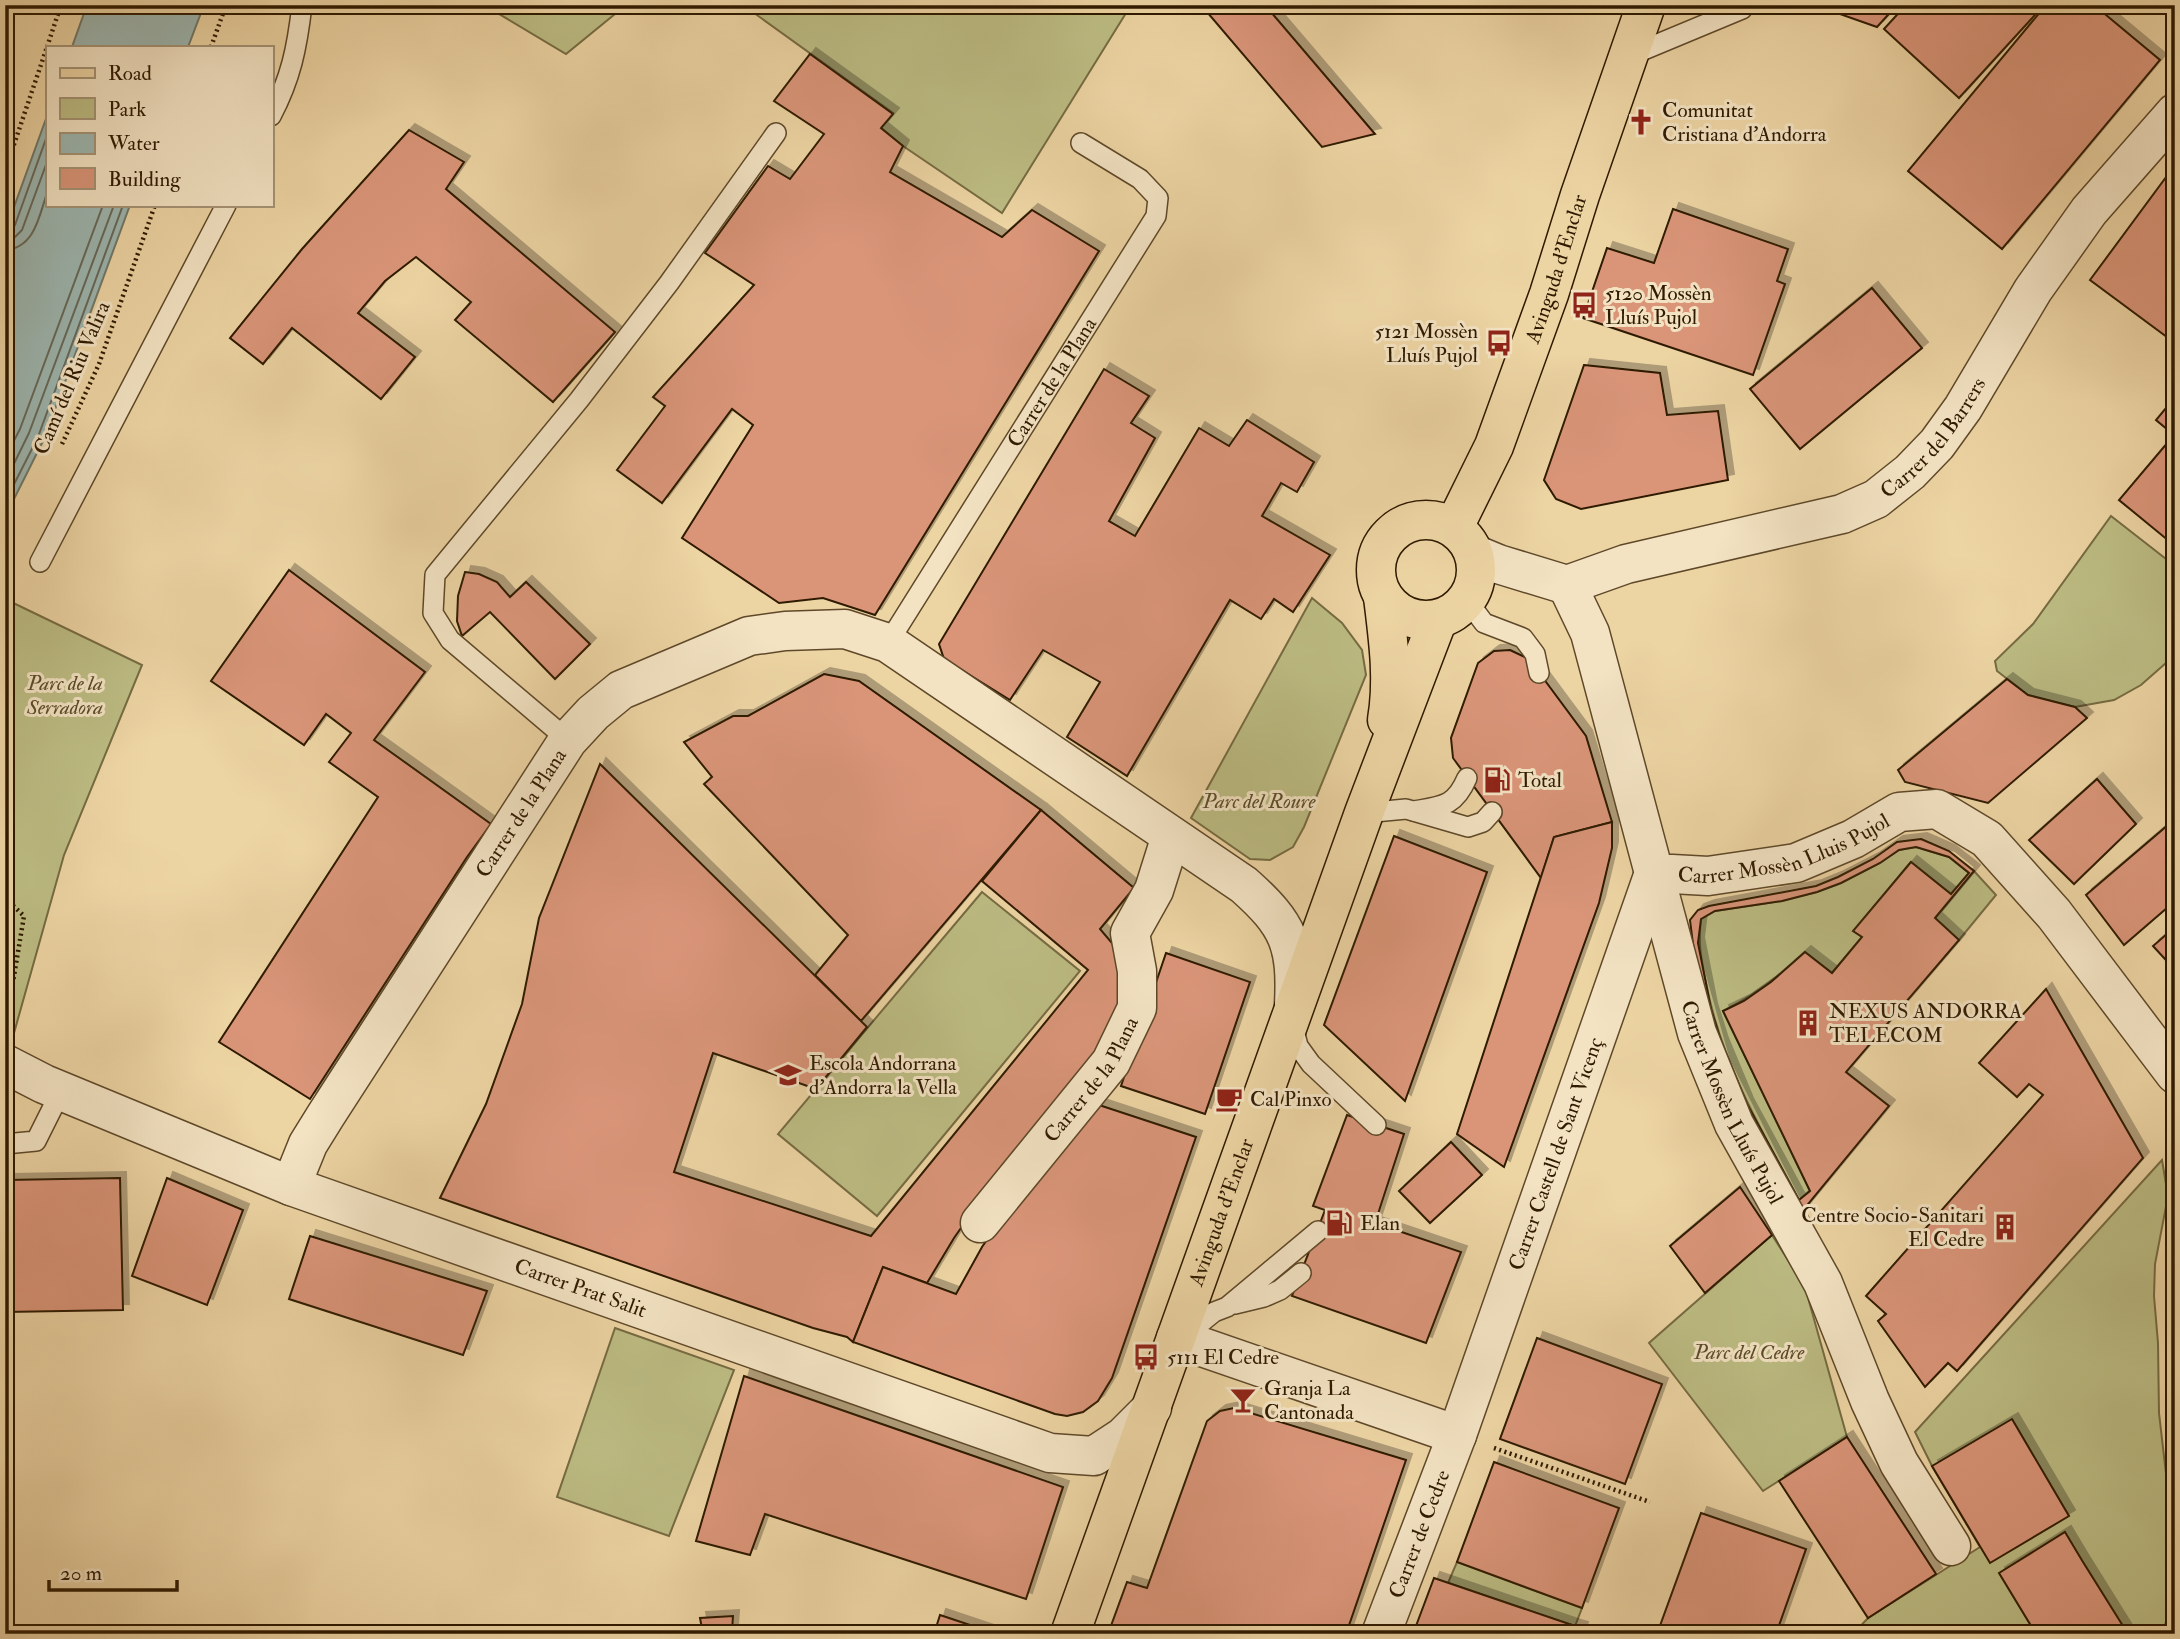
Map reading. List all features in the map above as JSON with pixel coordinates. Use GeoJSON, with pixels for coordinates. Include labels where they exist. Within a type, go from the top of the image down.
{"type":"FeatureCollection","features":[{"type":"Feature","properties":{"kind":"main road","name":"Avinguda d'Enclar"},"geometry":{"type":"LineString","coordinates":[[1464,540],[1646,5]]}},
{"type":"Feature","properties":{"kind":"main road"},"geometry":{"type":"LineString","coordinates":[[1440,521],[1464,540],[1477,568],[1475,583],[1480,612],[1455,611],[1438,620],[1412,619],[1401,614],[1383,597],[1377,582],[1378,553],[1397,529],[1410,522],[1440,521]]}},
{"type":"Feature","properties":{"kind":"main road","name":"Avinguda d'Enclar"},"geometry":{"type":"LineString","coordinates":[[1368,802],[1390,701],[1390,648],[1383,597]]}},
{"type":"Feature","properties":{"kind":"main road","name":"Avinguda d'Enclar"},"geometry":{"type":"LineString","coordinates":[[1070,1634],[1178,1339],[1368,802],[1438,620]]}},
{"type":"Feature","properties":{"kind":"street","name":"Carrer del Barrers"},"geometry":{"type":"LineString","coordinates":[[1567,585],[1626,564],[1842,514],[1876,499],[1910,472],[1937,443],[1963,408],[2033,290],[2089,211],[2175,113]]}},
{"type":"Feature","properties":{"kind":"street"},"geometry":{"type":"LineString","coordinates":[[1464,540],[1498,564],[1567,585]]}},
{"type":"Feature","properties":{"kind":"street","name":"Carrer Mossèn Lluis Pujol"},"geometry":{"type":"LineString","coordinates":[[1567,585],[1590,633],[1654,873],[1708,876],[1797,863],[1853,839],[1899,812],[1937,809],[1987,839],[2054,914],[2175,1074]]}},
{"type":"Feature","properties":{"kind":"street","name":"Carrer de la Plana"},"geometry":{"type":"LineString","coordinates":[[291,1186],[308,1144],[326,1115],[568,740],[593,713],[621,690],[748,636],[785,631],[845,629],[888,643],[1244,885],[1284,929],[1292,949],[1295,973],[1292,1014]]}},
{"type":"Feature","properties":{"kind":"street","name":"Carrer de la Plana"},"geometry":{"type":"LineString","coordinates":[[980,1223],[1111,1062],[1137,1008],[1137,971],[1130,933],[1154,890],[1171,835]]}},
{"type":"Feature","properties":{"kind":"street","name":"Carrer Castell de Sant Vicenç"},"geometry":{"type":"LineString","coordinates":[[1457,1435],[1654,873]]}},
{"type":"Feature","properties":{"kind":"street","name":"Carrer Mossèn Lluís Pujol"},"geometry":{"type":"LineString","coordinates":[[1654,873],[1697,1033],[1734,1124],[1822,1283],[1870,1401],[1899,1463],[1951,1546]]}},
{"type":"Feature","properties":{"kind":"street","name":"Carrer Prat Salit"},"geometry":{"type":"LineString","coordinates":[[5,1064],[61,1091],[291,1186],[1051,1454],[1094,1456],[1124,1437],[1152,1408]]}},
{"type":"Feature","properties":{"kind":"street"},"geometry":{"type":"LineString","coordinates":[[1178,1339],[1457,1435]]}},
{"type":"Feature","properties":{"kind":"street","name":"Carrer de Cedre"},"geometry":{"type":"LineString","coordinates":[[1381,1634],[1457,1435]]}},
{"type":"Feature","properties":{"kind":"lane"},"geometry":{"type":"LineString","coordinates":[[273,112],[284,91],[298,45],[302,5]]}},
{"type":"Feature","properties":{"kind":"lane"},"geometry":{"type":"LineString","coordinates":[[1628,57],[1742,9],[1743,5]]}},
{"type":"Feature","properties":{"kind":"lane"},"geometry":{"type":"LineString","coordinates":[[568,740],[450,640],[433,613],[435,575],[579,400],[669,283],[776,133]]}},
{"type":"Feature","properties":{"kind":"lane","name":"Carrer de la Plana"},"geometry":{"type":"LineString","coordinates":[[888,643],[1156,216],[1157,198],[1140,179],[1081,143]]}},
{"type":"Feature","properties":{"kind":"lane"},"geometry":{"type":"LineString","coordinates":[[40,562],[225,206]]}},
{"type":"Feature","properties":{"kind":"lane"},"geometry":{"type":"LineString","coordinates":[[1480,612],[1504,638],[1510,650]]}},
{"type":"Feature","properties":{"kind":"lane"},"geometry":{"type":"LineString","coordinates":[[1480,612],[1523,638],[1535,654],[1539,673]]}},
{"type":"Feature","properties":{"kind":"lane"},"geometry":{"type":"LineString","coordinates":[[1413,811],[1452,801],[1460,794],[1467,778]]}},
{"type":"Feature","properties":{"kind":"lane"},"geometry":{"type":"LineString","coordinates":[[1368,802],[1413,811],[1468,827],[1483,821],[1492,812]]}},
{"type":"Feature","properties":{"kind":"lane"},"geometry":{"type":"LineString","coordinates":[[1292,1014],[1298,1046],[1311,1064],[1376,1125]]}},
{"type":"Feature","properties":{"kind":"lane"},"geometry":{"type":"LineString","coordinates":[[5,1144],[36,1141],[61,1091]]}},
{"type":"Feature","properties":{"kind":"lane"},"geometry":{"type":"LineString","coordinates":[[1227,1307],[1318,1231]]}},
{"type":"Feature","properties":{"kind":"lane"},"geometry":{"type":"LineString","coordinates":[[1178,1339],[1214,1312],[1280,1290],[1301,1273]]}},
{"type":"Feature","properties":{"kind":"path"},"geometry":{"type":"LineString","coordinates":[[47,46],[61,5]]}},
{"type":"Feature","properties":{"kind":"path"},"geometry":{"type":"LineString","coordinates":[[211,46],[226,5]]}},
{"type":"Feature","properties":{"kind":"path"},"geometry":{"type":"LineString","coordinates":[[5,172],[46,50]]}},
{"type":"Feature","properties":{"kind":"path","name":"Camí del Riu Valira"},"geometry":{"type":"LineString","coordinates":[[58,452],[99,363],[155,206]]}},
{"type":"Feature","properties":{"kind":"path"},"geometry":{"type":"LineString","coordinates":[[5,898],[24,916],[5,1029]]}},
{"type":"Feature","properties":{"kind":"path"},"geometry":{"type":"LineString","coordinates":[[1457,1435],[1650,1502]]}},
{"type":"Feature","properties":{"kind":"green space"},"geometry":{"type":"Polygon","coordinates":[[[484,5],[626,5],[566,54],[484,5]]]}},
{"type":"Feature","properties":{"kind":"green space"},"geometry":{"type":"Polygon","coordinates":[[[743,5],[1131,5],[1002,213],[903,146],[881,128],[893,113],[743,5]]]}},
{"type":"Feature","properties":{"kind":"green space"},"geometry":{"type":"Polygon","coordinates":[[[2111,516],[2175,566],[2175,655],[2141,685],[2114,700],[2075,707],[2028,695],[1997,671],[1995,661],[2033,624],[2111,516]]]}},
{"type":"Feature","properties":{"kind":"green space","name":"Parc del Roure"},"geometry":{"type":"Polygon","coordinates":[[[1312,598],[1342,623],[1362,650],[1366,675],[1304,827],[1293,847],[1270,860],[1250,859],[1191,818],[1312,598]]]}},
{"type":"Feature","properties":{"kind":"green space","name":"Parc de la Serradora"},"geometry":{"type":"Polygon","coordinates":[[[5,599],[142,665],[64,855],[14,1033],[5,1029],[5,599]]]}},
{"type":"Feature","properties":{"kind":"green space"},"geometry":{"type":"Polygon","coordinates":[[[1916,847],[1949,857],[1969,873],[1951,894],[1910,863],[1854,931],[1862,937],[1832,973],[1805,952],[1766,985],[1723,1011],[1810,1191],[1799,1200],[1744,1094],[1722,1040],[1703,966],[1701,919],[1715,911],[1782,901],[1817,892],[1841,883],[1899,850],[1916,847]]]}},
{"type":"Feature","properties":{"kind":"green space"},"geometry":{"type":"Polygon","coordinates":[[[1974,871],[1996,895],[1959,940],[1935,918],[1974,871]]]}},
{"type":"Feature","properties":{"kind":"green space"},"geometry":{"type":"Polygon","coordinates":[[[982,892],[1080,971],[877,1216],[778,1134],[982,892]]]}},
{"type":"Feature","properties":{"kind":"green space"},"geometry":{"type":"Polygon","coordinates":[[[2162,1160],[2168,1196],[2155,1264],[2154,1296],[2159,1413],[2174,1543],[2175,1588],[2164,1629],[2157,1634],[1853,1634],[1868,1618],[1980,1547],[1915,1432],[2162,1160]]]}},
{"type":"Feature","properties":{"kind":"green space","name":"Parc del Cedre"},"geometry":{"type":"Polygon","coordinates":[[[1772,1235],[1805,1287],[1847,1437],[1763,1491],[1649,1343],[1772,1235]]]}},
{"type":"Feature","properties":{"kind":"green space"},"geometry":{"type":"Polygon","coordinates":[[[615,1328],[734,1370],[669,1536],[557,1497],[615,1328]]]}},
{"type":"Feature","properties":{"kind":"green space"},"geometry":{"type":"Polygon","coordinates":[[[1457,1562],[1582,1608],[1575,1626],[1448,1583],[1457,1562]]]}},
{"type":"Feature","properties":{"kind":"water"},"geometry":{"type":"Polygon","coordinates":[[[87,5],[204,5],[188,46],[72,46],[87,5]]]}},
{"type":"Feature","properties":{"kind":"water"},"geometry":{"type":"Polygon","coordinates":[[[46,119],[46,206],[130,206],[44,439],[5,517],[5,232],[46,119]]]}},
{"type":"Feature","properties":{"kind":"building"},"geometry":{"type":"Polygon","coordinates":[[[1201,5],[1265,5],[1375,134],[1322,147],[1201,5]]]}},
{"type":"Feature","properties":{"kind":"building"},"geometry":{"type":"Polygon","coordinates":[[[1837,5],[1897,5],[1877,27],[1834,12],[1837,5]]]}},
{"type":"Feature","properties":{"kind":"building"},"geometry":{"type":"Polygon","coordinates":[[[1906,5],[2044,5],[1959,98],[1884,29],[1906,5]]]}},
{"type":"Feature","properties":{"kind":"building"},"geometry":{"type":"Polygon","coordinates":[[[2046,5],[2094,5],[2160,60],[2002,249],[1908,171],[2046,5]]]}},
{"type":"Feature","properties":{"kind":"building"},"geometry":{"type":"Polygon","coordinates":[[[2159,5],[2175,5],[2175,19],[2159,5]]]}},
{"type":"Feature","properties":{"kind":"building"},"geometry":{"type":"Polygon","coordinates":[[[810,54],[893,114],[881,128],[903,146],[890,172],[1002,237],[1032,210],[1099,251],[875,615],[823,598],[779,603],[682,538],[753,425],[732,409],[662,503],[617,470],[665,406],[653,397],[754,285],[705,253],[768,166],[790,179],[824,134],[774,101],[810,54]]]}},
{"type":"Feature","properties":{"kind":"building"},"geometry":{"type":"Polygon","coordinates":[[[409,130],[464,162],[446,189],[615,332],[553,402],[455,320],[471,302],[416,257],[385,281],[358,313],[415,357],[381,399],[292,328],[263,364],[230,338],[302,249],[409,130]]]}},
{"type":"Feature","properties":{"kind":"building"},"geometry":{"type":"Polygon","coordinates":[[[2175,165],[2175,343],[2090,280],[2175,165]]]}},
{"type":"Feature","properties":{"kind":"building"},"geometry":{"type":"Polygon","coordinates":[[[1673,209],[1788,249],[1777,281],[1785,284],[1753,375],[1583,318],[1607,248],[1654,263],[1673,209]]]}},
{"type":"Feature","properties":{"kind":"building"},"geometry":{"type":"Polygon","coordinates":[[[1872,288],[1922,348],[1800,449],[1750,389],[1872,288]]]}},
{"type":"Feature","properties":{"kind":"building"},"geometry":{"type":"Polygon","coordinates":[[[1584,365],[1660,373],[1667,415],[1718,411],[1728,480],[1581,509],[1556,499],[1544,480],[1584,365]]]}},
{"type":"Feature","properties":{"kind":"building"},"geometry":{"type":"Polygon","coordinates":[[[1104,369],[1149,396],[1131,423],[1155,438],[1109,521],[1135,536],[1199,428],[1229,446],[1247,420],[1314,462],[1297,492],[1281,483],[1262,516],[1330,555],[1293,612],[1274,599],[1261,619],[1230,600],[1127,776],[1067,737],[1100,682],[1043,650],[1010,700],[944,659],[939,644],[1104,369]]]}},
{"type":"Feature","properties":{"kind":"building"},"geometry":{"type":"Polygon","coordinates":[[[2175,397],[2175,546],[2119,500],[2174,435],[2156,420],[2175,397]]]}},
{"type":"Feature","properties":{"kind":"building"},"geometry":{"type":"Polygon","coordinates":[[[289,570],[425,672],[374,740],[491,824],[310,1099],[219,1042],[378,797],[329,762],[351,733],[326,714],[304,745],[211,681],[289,570]]]}},
{"type":"Feature","properties":{"kind":"building"},"geometry":{"type":"Polygon","coordinates":[[[465,572],[479,574],[497,582],[510,597],[526,582],[590,644],[555,679],[490,612],[462,636],[457,621],[458,596],[465,572]]]}},
{"type":"Feature","properties":{"kind":"building"},"geometry":{"type":"Polygon","coordinates":[[[1510,650],[1529,659],[1586,736],[1612,822],[1554,837],[1541,878],[1453,758],[1451,738],[1478,663],[1494,651],[1510,650]]]}},
{"type":"Feature","properties":{"kind":"building"},"geometry":{"type":"Polygon","coordinates":[[[824,674],[859,681],[1041,810],[861,1021],[815,975],[848,935],[704,784],[712,777],[684,742],[733,716],[748,716],[824,674]]]}},
{"type":"Feature","properties":{"kind":"building"},"geometry":{"type":"Polygon","coordinates":[[[2007,679],[2028,695],[2075,707],[2087,718],[1988,803],[1905,782],[1898,770],[2007,679]]]}},
{"type":"Feature","properties":{"kind":"building","name":"Escola Andorrana d'Andorra la Vella"},"geometry":{"type":"Polygon","coordinates":[[[600,764],[867,1027],[816,1089],[713,1053],[674,1172],[871,1236],[1088,970],[982,881],[1041,810],[1134,888],[1100,929],[1122,961],[1120,1012],[1105,1047],[993,1182],[927,1283],[883,1267],[853,1342],[847,1337],[813,1328],[440,1198],[486,1104],[522,1004],[539,918],[600,764]]]}},
{"type":"Feature","properties":{"kind":"building"},"geometry":{"type":"Polygon","coordinates":[[[2097,779],[2136,824],[2074,884],[2029,840],[2097,779]]]}},
{"type":"Feature","properties":{"kind":"building"},"geometry":{"type":"Polygon","coordinates":[[[2175,819],[2175,901],[2124,945],[2086,895],[2175,819]]]}},
{"type":"Feature","properties":{"kind":"building"},"geometry":{"type":"Polygon","coordinates":[[[1612,822],[1612,848],[1599,903],[1504,1167],[1457,1134],[1554,837],[1612,822]]]}},
{"type":"Feature","properties":{"kind":"building"},"geometry":{"type":"Polygon","coordinates":[[[1394,836],[1487,872],[1405,1101],[1324,1025],[1394,836]]]}},
{"type":"Feature","properties":{"kind":"building","name":"NEXUS ANDORRA TELECOM"},"geometry":{"type":"Polygon","coordinates":[[[1921,839],[1949,851],[1974,871],[1935,918],[1959,940],[1846,1072],[1889,1106],[1800,1214],[1725,1066],[1695,960],[1690,920],[1698,910],[1709,906],[1816,886],[1873,859],[1897,842],[1921,839]],[[1916,847],[1899,850],[1841,883],[1817,892],[1782,901],[1715,911],[1701,919],[1698,943],[1711,1009],[1722,1044],[1747,1104],[1799,1200],[1810,1191],[1723,1011],[1744,1001],[1771,982],[1805,952],[1832,973],[1862,937],[1853,931],[1911,862],[1951,894],[1969,873],[1949,857],[1916,847]]]}},
{"type":"Feature","properties":{"kind":"building"},"geometry":{"type":"Polygon","coordinates":[[[2175,927],[2175,970],[2153,946],[2175,927]]]}},
{"type":"Feature","properties":{"kind":"building"},"geometry":{"type":"Polygon","coordinates":[[[1166,953],[1250,982],[1205,1114],[1121,1086],[1166,953]]]}},
{"type":"Feature","properties":{"kind":"building","name":"Centre Socio-Sanitari El Cedre"},"geometry":{"type":"Polygon","coordinates":[[[2046,989],[2143,1158],[1957,1371],[1948,1363],[1925,1387],[1878,1321],[1886,1314],[1866,1296],[2043,1095],[2029,1084],[2017,1097],[1979,1063],[2046,989]]]}},
{"type":"Feature","properties":{"kind":"building"},"geometry":{"type":"Polygon","coordinates":[[[1096,1104],[1196,1137],[1112,1378],[1098,1401],[1083,1412],[1067,1416],[1055,1414],[853,1342],[883,1267],[956,1294],[982,1247],[1017,1196],[1096,1104]]]}},
{"type":"Feature","properties":{"kind":"building"},"geometry":{"type":"Polygon","coordinates":[[[1347,1115],[1404,1134],[1375,1223],[1461,1252],[1426,1343],[1292,1296],[1325,1210],[1313,1206],[1347,1115]]]}},
{"type":"Feature","properties":{"kind":"building"},"geometry":{"type":"Polygon","coordinates":[[[1451,1142],[1482,1175],[1430,1223],[1399,1191],[1451,1142]]]}},
{"type":"Feature","properties":{"kind":"building"},"geometry":{"type":"Polygon","coordinates":[[[120,1178],[123,1310],[5,1312],[5,1180],[120,1178]]]}},
{"type":"Feature","properties":{"kind":"building"},"geometry":{"type":"Polygon","coordinates":[[[167,1178],[243,1210],[207,1305],[132,1276],[167,1178]]]}},
{"type":"Feature","properties":{"kind":"building"},"geometry":{"type":"Polygon","coordinates":[[[1740,1187],[1772,1235],[1705,1293],[1670,1246],[1740,1187]]]}},
{"type":"Feature","properties":{"kind":"building"},"geometry":{"type":"Polygon","coordinates":[[[310,1236],[487,1291],[463,1355],[289,1299],[310,1236]]]}},
{"type":"Feature","properties":{"kind":"building"},"geometry":{"type":"Polygon","coordinates":[[[1537,1338],[1662,1384],[1625,1484],[1500,1439],[1537,1338]]]}},
{"type":"Feature","properties":{"kind":"building"},"geometry":{"type":"Polygon","coordinates":[[[744,1376],[1063,1487],[1026,1599],[765,1514],[750,1555],[696,1541],[744,1376]]]}},
{"type":"Feature","properties":{"kind":"building"},"geometry":{"type":"Polygon","coordinates":[[[1234,1408],[1406,1460],[1346,1634],[1108,1634],[1127,1582],[1147,1588],[1207,1421],[1220,1411],[1234,1408]]]}},
{"type":"Feature","properties":{"kind":"building"},"geometry":{"type":"Polygon","coordinates":[[[2012,1419],[2069,1516],[1990,1563],[1932,1466],[2012,1419]]]}},
{"type":"Feature","properties":{"kind":"building"},"geometry":{"type":"Polygon","coordinates":[[[1847,1437],[1936,1574],[1868,1618],[1779,1481],[1847,1437]]]}},
{"type":"Feature","properties":{"kind":"building"},"geometry":{"type":"Polygon","coordinates":[[[1494,1462],[1619,1508],[1582,1608],[1457,1562],[1494,1462]]]}},
{"type":"Feature","properties":{"kind":"building"},"geometry":{"type":"Polygon","coordinates":[[[1701,1513],[1806,1549],[1776,1634],[1657,1634],[1701,1513]]]}},
{"type":"Feature","properties":{"kind":"building"},"geometry":{"type":"Polygon","coordinates":[[[2065,1532],[2128,1634],[2036,1634],[1999,1573],[2065,1532]]]}},
{"type":"Feature","properties":{"kind":"building"},"geometry":{"type":"Polygon","coordinates":[[[1434,1578],[1582,1628],[1580,1634],[1413,1634],[1434,1578]]]}},
{"type":"Feature","properties":{"kind":"building"},"geometry":{"type":"Polygon","coordinates":[[[940,1615],[997,1634],[934,1634],[940,1615]]]}},
{"type":"Feature","properties":{"kind":"building"},"geometry":{"type":"Polygon","coordinates":[[[733,1616],[732,1631],[748,1634],[703,1634],[700,1618],[733,1616]]]}},
{"type":"Feature","properties":{"kind":"place","name":"Comunitat Cristiana d’Andorra"},"geometry":{"type":"Point","coordinates":[1641,122]}},
{"type":"Feature","properties":{"kind":"place","name":"5120 Mossèn Lluís Pujol"},"geometry":{"type":"Point","coordinates":[1584,305]}},
{"type":"Feature","properties":{"kind":"place","name":"5121 Mossèn Lluís Pujol"},"geometry":{"type":"Point","coordinates":[1499,343]}},
{"type":"Feature","properties":{"kind":"place","name":"Total"},"geometry":{"type":"Point","coordinates":[1497,780]}},
{"type":"Feature","properties":{"kind":"place","name":"NEXUS ANDORRA TELECOM"},"geometry":{"type":"Point","coordinates":[1808,1023]}},
{"type":"Feature","properties":{"kind":"place","name":"Escola Andorrana d'Andorra la Vella"},"geometry":{"type":"Point","coordinates":[788,1075]}},
{"type":"Feature","properties":{"kind":"place","name":"Cal Pinxo"},"geometry":{"type":"Point","coordinates":[1229,1099]}},
{"type":"Feature","properties":{"kind":"place","name":"Elan"},"geometry":{"type":"Point","coordinates":[1339,1223]}},
{"type":"Feature","properties":{"kind":"place","name":"Centre Socio-Sanitari El Cedre"},"geometry":{"type":"Point","coordinates":[2005,1227]}},
{"type":"Feature","properties":{"kind":"place","name":"5111 El Cedre"},"geometry":{"type":"Point","coordinates":[1146,1357]}},
{"type":"Feature","properties":{"kind":"place","name":"Granja La Cantonada"},"geometry":{"type":"Point","coordinates":[1243,1400]}}]}
